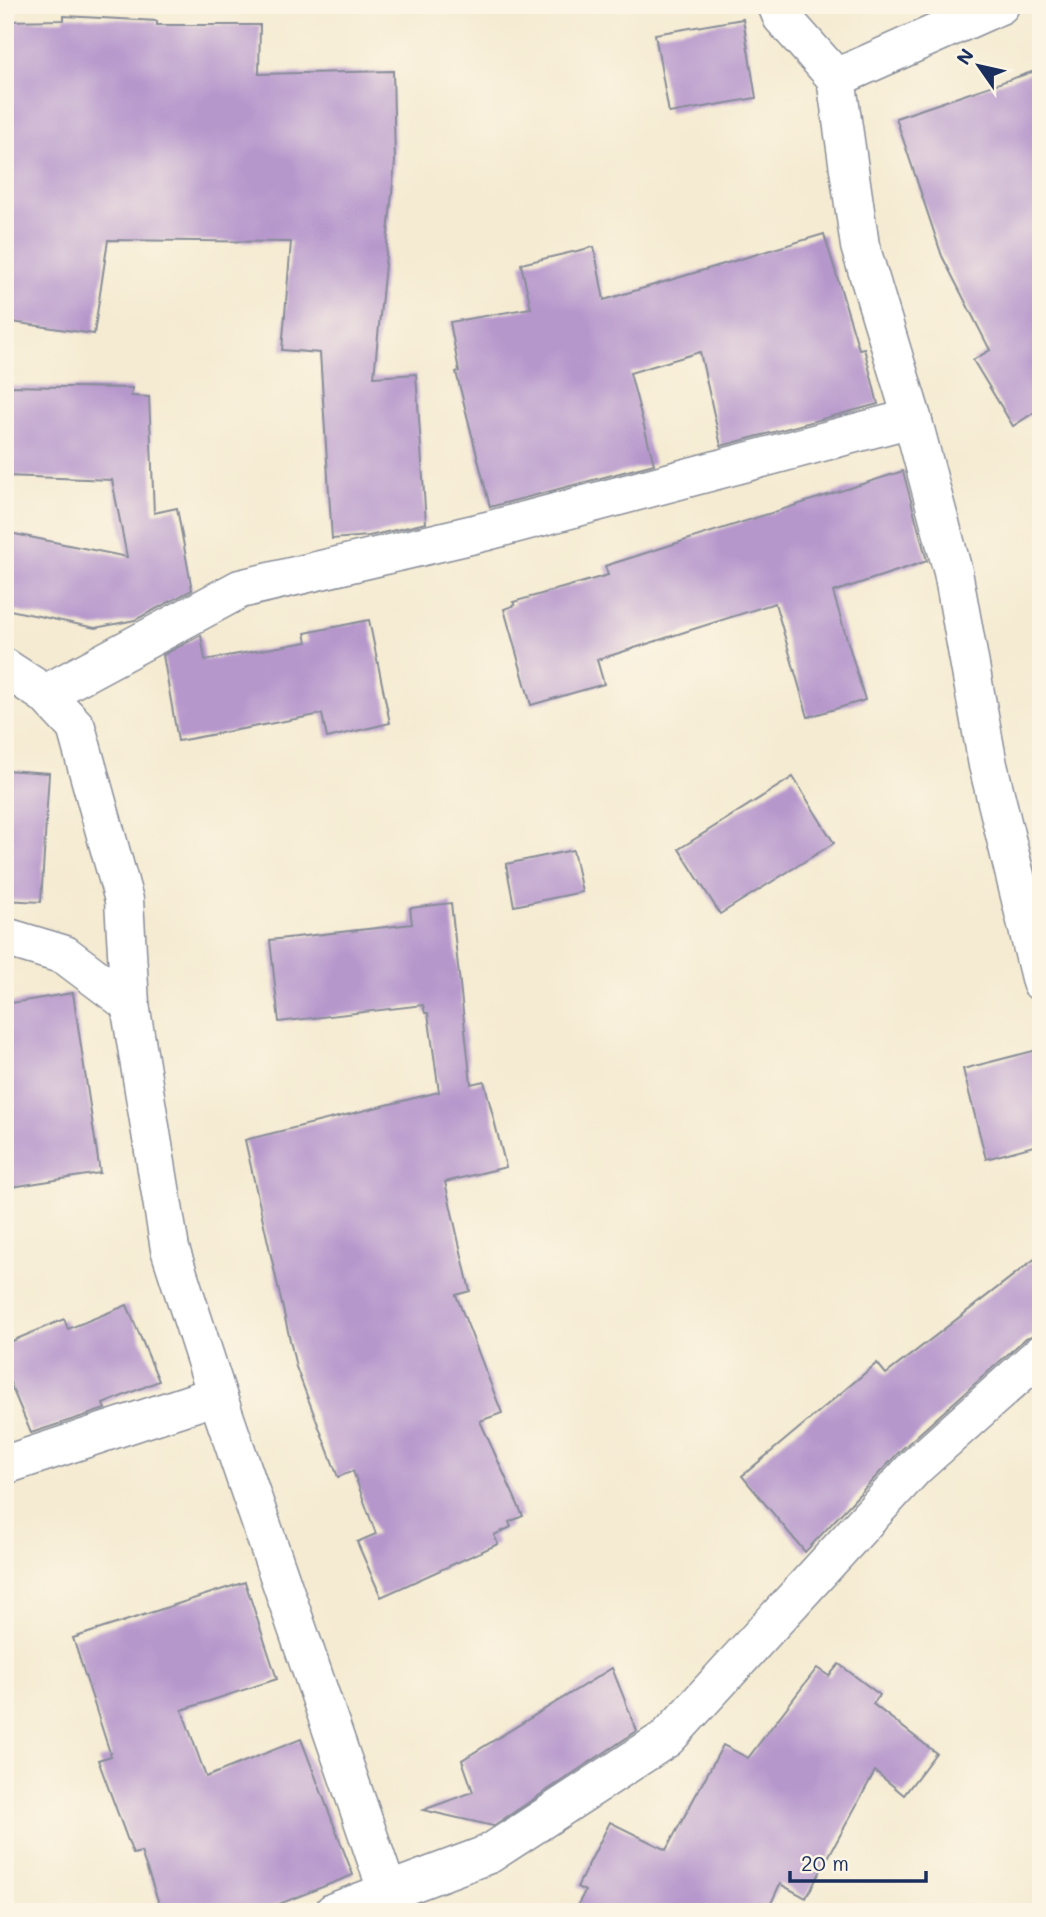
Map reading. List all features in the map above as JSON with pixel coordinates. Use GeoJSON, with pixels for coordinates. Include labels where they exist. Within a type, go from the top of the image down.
{"type":"FeatureCollection","features":[{"type":"Feature","properties":{"kind":"street"},"geometry":{"type":"LineString","coordinates":[[777,5],[782,17],[836,78],[860,246],[912,418],[953,572],[988,765],[1041,982]]}},
{"type":"Feature","properties":{"kind":"street"},"geometry":{"type":"LineString","coordinates":[[836,78],[1000,5]]}},
{"type":"Feature","properties":{"kind":"street"},"geometry":{"type":"LineString","coordinates":[[45,694],[240,589],[488,531],[912,418]]}},
{"type":"Feature","properties":{"kind":"street"},"geometry":{"type":"LineString","coordinates":[[5,668],[45,694],[76,727],[124,900],[130,1004],[170,1249],[216,1395],[389,1901]]}},
{"type":"Feature","properties":{"kind":"street"},"geometry":{"type":"LineString","coordinates":[[5,937],[65,955],[130,1004]]}},
{"type":"Feature","properties":{"kind":"street"},"geometry":{"type":"LineString","coordinates":[[334,1912],[389,1901],[489,1854],[667,1738],[915,1467],[1041,1354]]}},
{"type":"Feature","properties":{"kind":"street"},"geometry":{"type":"LineString","coordinates":[[5,1465],[216,1395]]}},
{"type":"Feature","properties":{"kind":"building"},"geometry":{"type":"Polygon","coordinates":[[[64,16],[157,21],[157,25],[260,25],[259,74],[393,71],[395,162],[374,377],[416,374],[426,523],[369,536],[332,539],[320,353],[282,350],[291,242],[108,240],[94,334],[5,321],[5,21],[64,20],[64,16]]]}},
{"type":"Feature","properties":{"kind":"building"},"geometry":{"type":"Polygon","coordinates":[[[743,19],[756,98],[669,113],[655,34],[743,19]]]}},
{"type":"Feature","properties":{"kind":"building"},"geometry":{"type":"Polygon","coordinates":[[[1041,69],[1041,408],[1013,426],[973,360],[990,350],[942,256],[896,118],[1041,69]]]}},
{"type":"Feature","properties":{"kind":"building"},"geometry":{"type":"Polygon","coordinates":[[[824,234],[859,349],[864,348],[878,404],[721,446],[700,352],[630,373],[654,464],[490,507],[456,372],[459,371],[450,322],[531,308],[521,264],[594,247],[604,300],[824,234]]]}},
{"type":"Feature","properties":{"kind":"building"},"geometry":{"type":"Polygon","coordinates":[[[5,386],[132,388],[131,396],[149,397],[154,513],[177,508],[192,590],[135,620],[95,628],[5,609],[5,532],[127,557],[112,480],[5,476],[5,386]]]}},
{"type":"Feature","properties":{"kind":"building"},"geometry":{"type":"Polygon","coordinates":[[[903,471],[927,561],[833,592],[865,700],[808,717],[775,603],[597,660],[604,684],[531,705],[504,609],[515,605],[513,602],[608,575],[605,566],[903,471]]]}},
{"type":"Feature","properties":{"kind":"building"},"geometry":{"type":"Polygon","coordinates":[[[369,620],[390,723],[327,738],[322,714],[178,741],[163,655],[201,635],[205,660],[307,642],[305,633],[369,620]]]}},
{"type":"Feature","properties":{"kind":"building"},"geometry":{"type":"Polygon","coordinates":[[[5,770],[49,773],[41,902],[5,900],[5,770]]]}},
{"type":"Feature","properties":{"kind":"building"},"geometry":{"type":"Polygon","coordinates":[[[793,777],[834,843],[720,914],[679,849],[793,777]]]}},
{"type":"Feature","properties":{"kind":"building"},"geometry":{"type":"Polygon","coordinates":[[[573,850],[582,892],[514,906],[506,864],[573,850]]]}},
{"type":"Feature","properties":{"kind":"building"},"geometry":{"type":"Polygon","coordinates":[[[451,903],[471,1084],[484,1081],[506,1167],[445,1182],[470,1291],[456,1295],[502,1413],[480,1421],[523,1516],[509,1522],[511,1527],[494,1535],[498,1544],[381,1597],[357,1542],[376,1534],[353,1471],[338,1477],[296,1367],[245,1140],[439,1092],[428,1013],[425,1013],[423,1005],[279,1022],[270,940],[412,924],[410,908],[451,903]]]}},
{"type":"Feature","properties":{"kind":"building"},"geometry":{"type":"Polygon","coordinates":[[[73,993],[100,1173],[5,1188],[5,1004],[73,993]]]}},
{"type":"Feature","properties":{"kind":"building"},"geometry":{"type":"Polygon","coordinates":[[[1041,1049],[1041,1144],[986,1159],[963,1069],[1041,1049]]]}},
{"type":"Feature","properties":{"kind":"building"},"geometry":{"type":"Polygon","coordinates":[[[1041,1254],[1041,1333],[1026,1338],[900,1451],[805,1552],[742,1476],[877,1363],[886,1374],[1041,1254]]]}},
{"type":"Feature","properties":{"kind":"building"},"geometry":{"type":"Polygon","coordinates":[[[127,1305],[159,1381],[103,1404],[105,1409],[31,1433],[5,1371],[5,1344],[64,1319],[68,1329],[127,1305]]]}},
{"type":"Feature","properties":{"kind":"building"},"geometry":{"type":"Polygon","coordinates":[[[245,1582],[277,1679],[182,1710],[206,1777],[301,1739],[353,1875],[259,1912],[162,1912],[141,1852],[133,1854],[98,1760],[111,1756],[73,1638],[245,1582]]]}},
{"type":"Feature","properties":{"kind":"building"},"geometry":{"type":"Polygon","coordinates":[[[839,1664],[880,1695],[873,1704],[936,1753],[904,1795],[875,1771],[806,1898],[780,1884],[767,1912],[574,1912],[585,1891],[577,1887],[610,1822],[666,1850],[723,1745],[748,1758],[817,1668],[829,1676],[839,1664]]]}},
{"type":"Feature","properties":{"kind":"building"},"geometry":{"type":"Polygon","coordinates":[[[612,1668],[637,1731],[493,1826],[423,1810],[473,1792],[462,1760],[612,1668]]]}}]}
